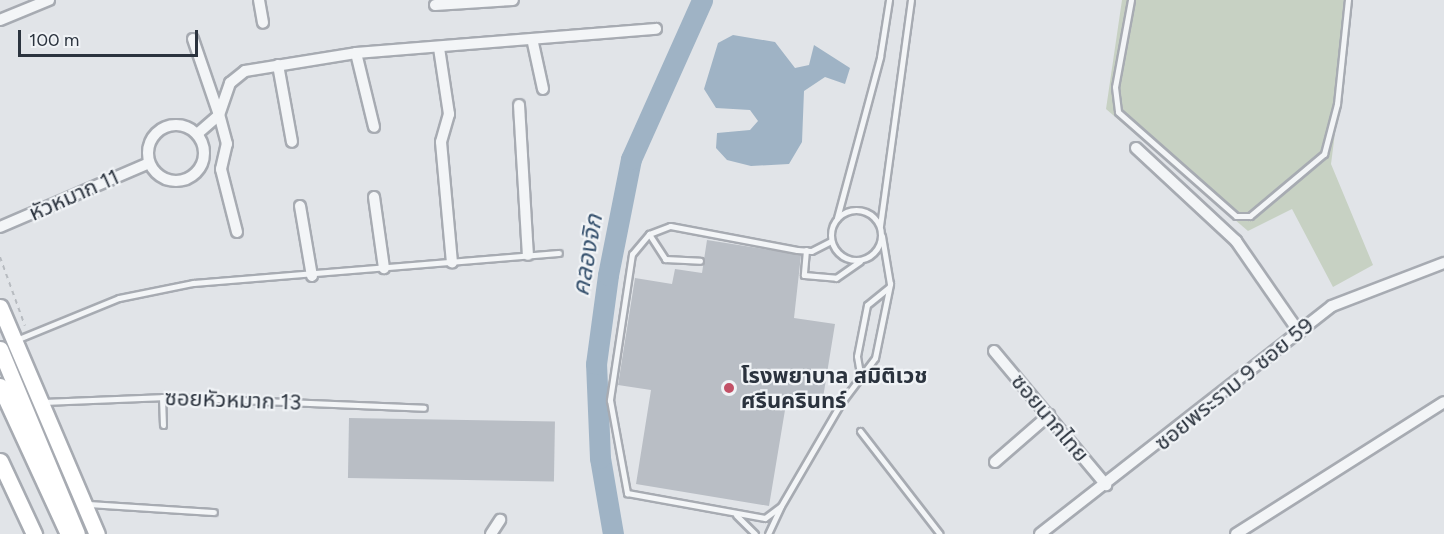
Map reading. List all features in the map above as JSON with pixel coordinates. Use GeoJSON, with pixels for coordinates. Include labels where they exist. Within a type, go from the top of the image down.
{"type":"FeatureCollection","features":[{"type":"Feature","properties":{"kind":"main road"},"geometry":{"type":"LineString","coordinates":[[0,307],[22,339],[41,402],[97,534]]}},
{"type":"Feature","properties":{"kind":"main road"},"geometry":{"type":"LineString","coordinates":[[0,350],[77,534]]}},
{"type":"Feature","properties":{"kind":"main road"},"geometry":{"type":"LineString","coordinates":[[0,386],[68,534]]}},
{"type":"Feature","properties":{"kind":"main road"},"geometry":{"type":"LineString","coordinates":[[0,461],[34,534]]}},
{"type":"Feature","properties":{"kind":"street"},"geometry":{"type":"LineString","coordinates":[[0,20],[49,0]]}},
{"type":"Feature","properties":{"kind":"street"},"geometry":{"type":"LineString","coordinates":[[259,0],[263,22]]}},
{"type":"Feature","properties":{"kind":"street"},"geometry":{"type":"LineString","coordinates":[[435,5],[513,0]]}},
{"type":"Feature","properties":{"kind":"street"},"geometry":{"type":"LineString","coordinates":[[197,134],[219,115],[238,77],[278,65],[356,53],[533,43],[656,29]]}},
{"type":"Feature","properties":{"kind":"street"},"geometry":{"type":"LineString","coordinates":[[193,39],[227,144],[221,169],[237,232]]}},
{"type":"Feature","properties":{"kind":"street"},"geometry":{"type":"LineString","coordinates":[[533,43],[543,89]]}},
{"type":"Feature","properties":{"kind":"street"},"geometry":{"type":"LineString","coordinates":[[439,48],[449,114],[441,142],[452,262]]}},
{"type":"Feature","properties":{"kind":"street"},"geometry":{"type":"LineString","coordinates":[[356,53],[374,127]]}},
{"type":"Feature","properties":{"kind":"street"},"geometry":{"type":"LineString","coordinates":[[278,65],[292,142]]}},
{"type":"Feature","properties":{"kind":"street"},"geometry":{"type":"LineString","coordinates":[[519,105],[528,255]]}},
{"type":"Feature","properties":{"kind":"street"},"geometry":{"type":"LineString","coordinates":[[179,125],[197,134],[204,160],[187,180],[169,181],[149,163],[149,144],[161,129],[179,125]]}},
{"type":"Feature","properties":{"kind":"street"},"geometry":{"type":"LineString","coordinates":[[1136,148],[1236,241],[1299,332]]}},
{"type":"Feature","properties":{"kind":"street","name":"หัวหมาก 11"},"geometry":{"type":"LineString","coordinates":[[0,227],[149,163]]}},
{"type":"Feature","properties":{"kind":"street"},"geometry":{"type":"LineString","coordinates":[[374,197],[384,268]]}},
{"type":"Feature","properties":{"kind":"street"},"geometry":{"type":"LineString","coordinates":[[300,206],[312,276]]}},
{"type":"Feature","properties":{"kind":"street","name":"ซอยพระราม 9 ซอย 59"},"geometry":{"type":"LineString","coordinates":[[1040,534],[1106,485],[1332,306],[1444,263]]}},
{"type":"Feature","properties":{"kind":"street","name":"ซอยนากไทย"},"geometry":{"type":"LineString","coordinates":[[994,351],[1106,485]]}},
{"type":"Feature","properties":{"kind":"street"},"geometry":{"type":"LineString","coordinates":[[1236,534],[1444,402]]}},
{"type":"Feature","properties":{"kind":"street"},"geometry":{"type":"LineString","coordinates":[[995,462],[1049,415]]}},
{"type":"Feature","properties":{"kind":"street"},"geometry":{"type":"LineString","coordinates":[[490,534],[500,520]]}},
{"type":"Feature","properties":{"kind":"lane"},"geometry":{"type":"LineString","coordinates":[[831,241],[880,57],[889,0]]}},
{"type":"Feature","properties":{"kind":"lane"},"geometry":{"type":"LineString","coordinates":[[768,534],[781,506],[875,358],[889,288],[880,226],[911,0]]}},
{"type":"Feature","properties":{"kind":"lane"},"geometry":{"type":"LineString","coordinates":[[1131,0],[1115,87],[1118,112],[1236,216],[1250,216],[1324,154],[1337,104],[1348,0]]}},
{"type":"Feature","properties":{"kind":"lane"},"geometry":{"type":"LineString","coordinates":[[837,218],[861,210],[880,226]]}},
{"type":"Feature","properties":{"kind":"lane"},"geometry":{"type":"LineString","coordinates":[[781,506],[765,518],[627,493],[610,399],[628,268],[632,254],[649,234],[670,226],[807,250],[831,241]]}},
{"type":"Feature","properties":{"kind":"lane"},"geometry":{"type":"LineString","coordinates":[[649,234],[665,259],[700,261]]}},
{"type":"Feature","properties":{"kind":"lane"},"geometry":{"type":"LineString","coordinates":[[807,250],[804,275],[836,278],[875,252],[882,236]]}},
{"type":"Feature","properties":{"kind":"lane"},"geometry":{"type":"LineString","coordinates":[[831,241],[845,259],[860,261]]}},
{"type":"Feature","properties":{"kind":"lane"},"geometry":{"type":"LineString","coordinates":[[22,339],[119,298],[193,284],[312,276],[559,252]]}},
{"type":"Feature","properties":{"kind":"lane"},"geometry":{"type":"LineString","coordinates":[[861,379],[857,356],[867,305],[889,288]]}},
{"type":"Feature","properties":{"kind":"lane"},"geometry":{"type":"LineString","coordinates":[[162,397],[163,424]]}},
{"type":"Feature","properties":{"kind":"lane","name":"ซอยหัวหมาก 13"},"geometry":{"type":"LineString","coordinates":[[41,402],[162,397],[424,408]]}},
{"type":"Feature","properties":{"kind":"lane"},"geometry":{"type":"LineString","coordinates":[[861,431],[940,534]]}},
{"type":"Feature","properties":{"kind":"lane"},"geometry":{"type":"LineString","coordinates":[[85,504],[214,512]]}},
{"type":"Feature","properties":{"kind":"lane"},"geometry":{"type":"LineString","coordinates":[[732,513],[755,534]]}},
{"type":"Feature","properties":{"kind":"path"},"geometry":{"type":"LineString","coordinates":[[0,256],[22,339]]}},
{"type":"Feature","properties":{"kind":"path"},"geometry":{"type":"LineString","coordinates":[[0,270],[5,268]]}},
{"type":"Feature","properties":{"kind":"green space"},"geometry":{"type":"Polygon","coordinates":[[[1122,0],[1352,0],[1331,164],[1373,265],[1333,287],[1292,209],[1248,231],[1106,109],[1122,0]]]}},
{"type":"Feature","properties":{"kind":"water"},"geometry":{"type":"Polygon","coordinates":[[[733,35],[775,42],[795,68],[809,65],[814,45],[850,68],[845,84],[825,77],[804,91],[802,142],[789,164],[751,166],[727,160],[716,148],[717,133],[750,130],[758,121],[750,110],[716,108],[704,89],[718,43],[733,35]]]}},
{"type":"Feature","properties":{"kind":"building","name":"โรงพยาบาล สมิติเวช ศรีนครินทร์"},"geometry":{"type":"Polygon","coordinates":[[[707,240],[801,255],[794,318],[835,324],[822,404],[787,398],[769,506],[636,484],[651,390],[618,385],[635,278],[672,284],[675,269],[702,273],[707,240]]]}},
{"type":"Feature","properties":{"kind":"building"},"geometry":{"type":"Polygon","coordinates":[[[349,418],[555,422],[554,482],[348,478],[349,418]]]}},
{"type":"Feature","properties":{"kind":"waterway","name":"คลองจิก"},"geometry":{"type":"LineString","coordinates":[[613,534],[600,458],[596,364],[608,275],[631,159],[702,0]]}},
{"type":"Feature","properties":{"kind":"place","name":"โรงพยาบาล สมิติเวช ศรีนครินทร์"},"geometry":{"type":"Point","coordinates":[729,388]}}]}
